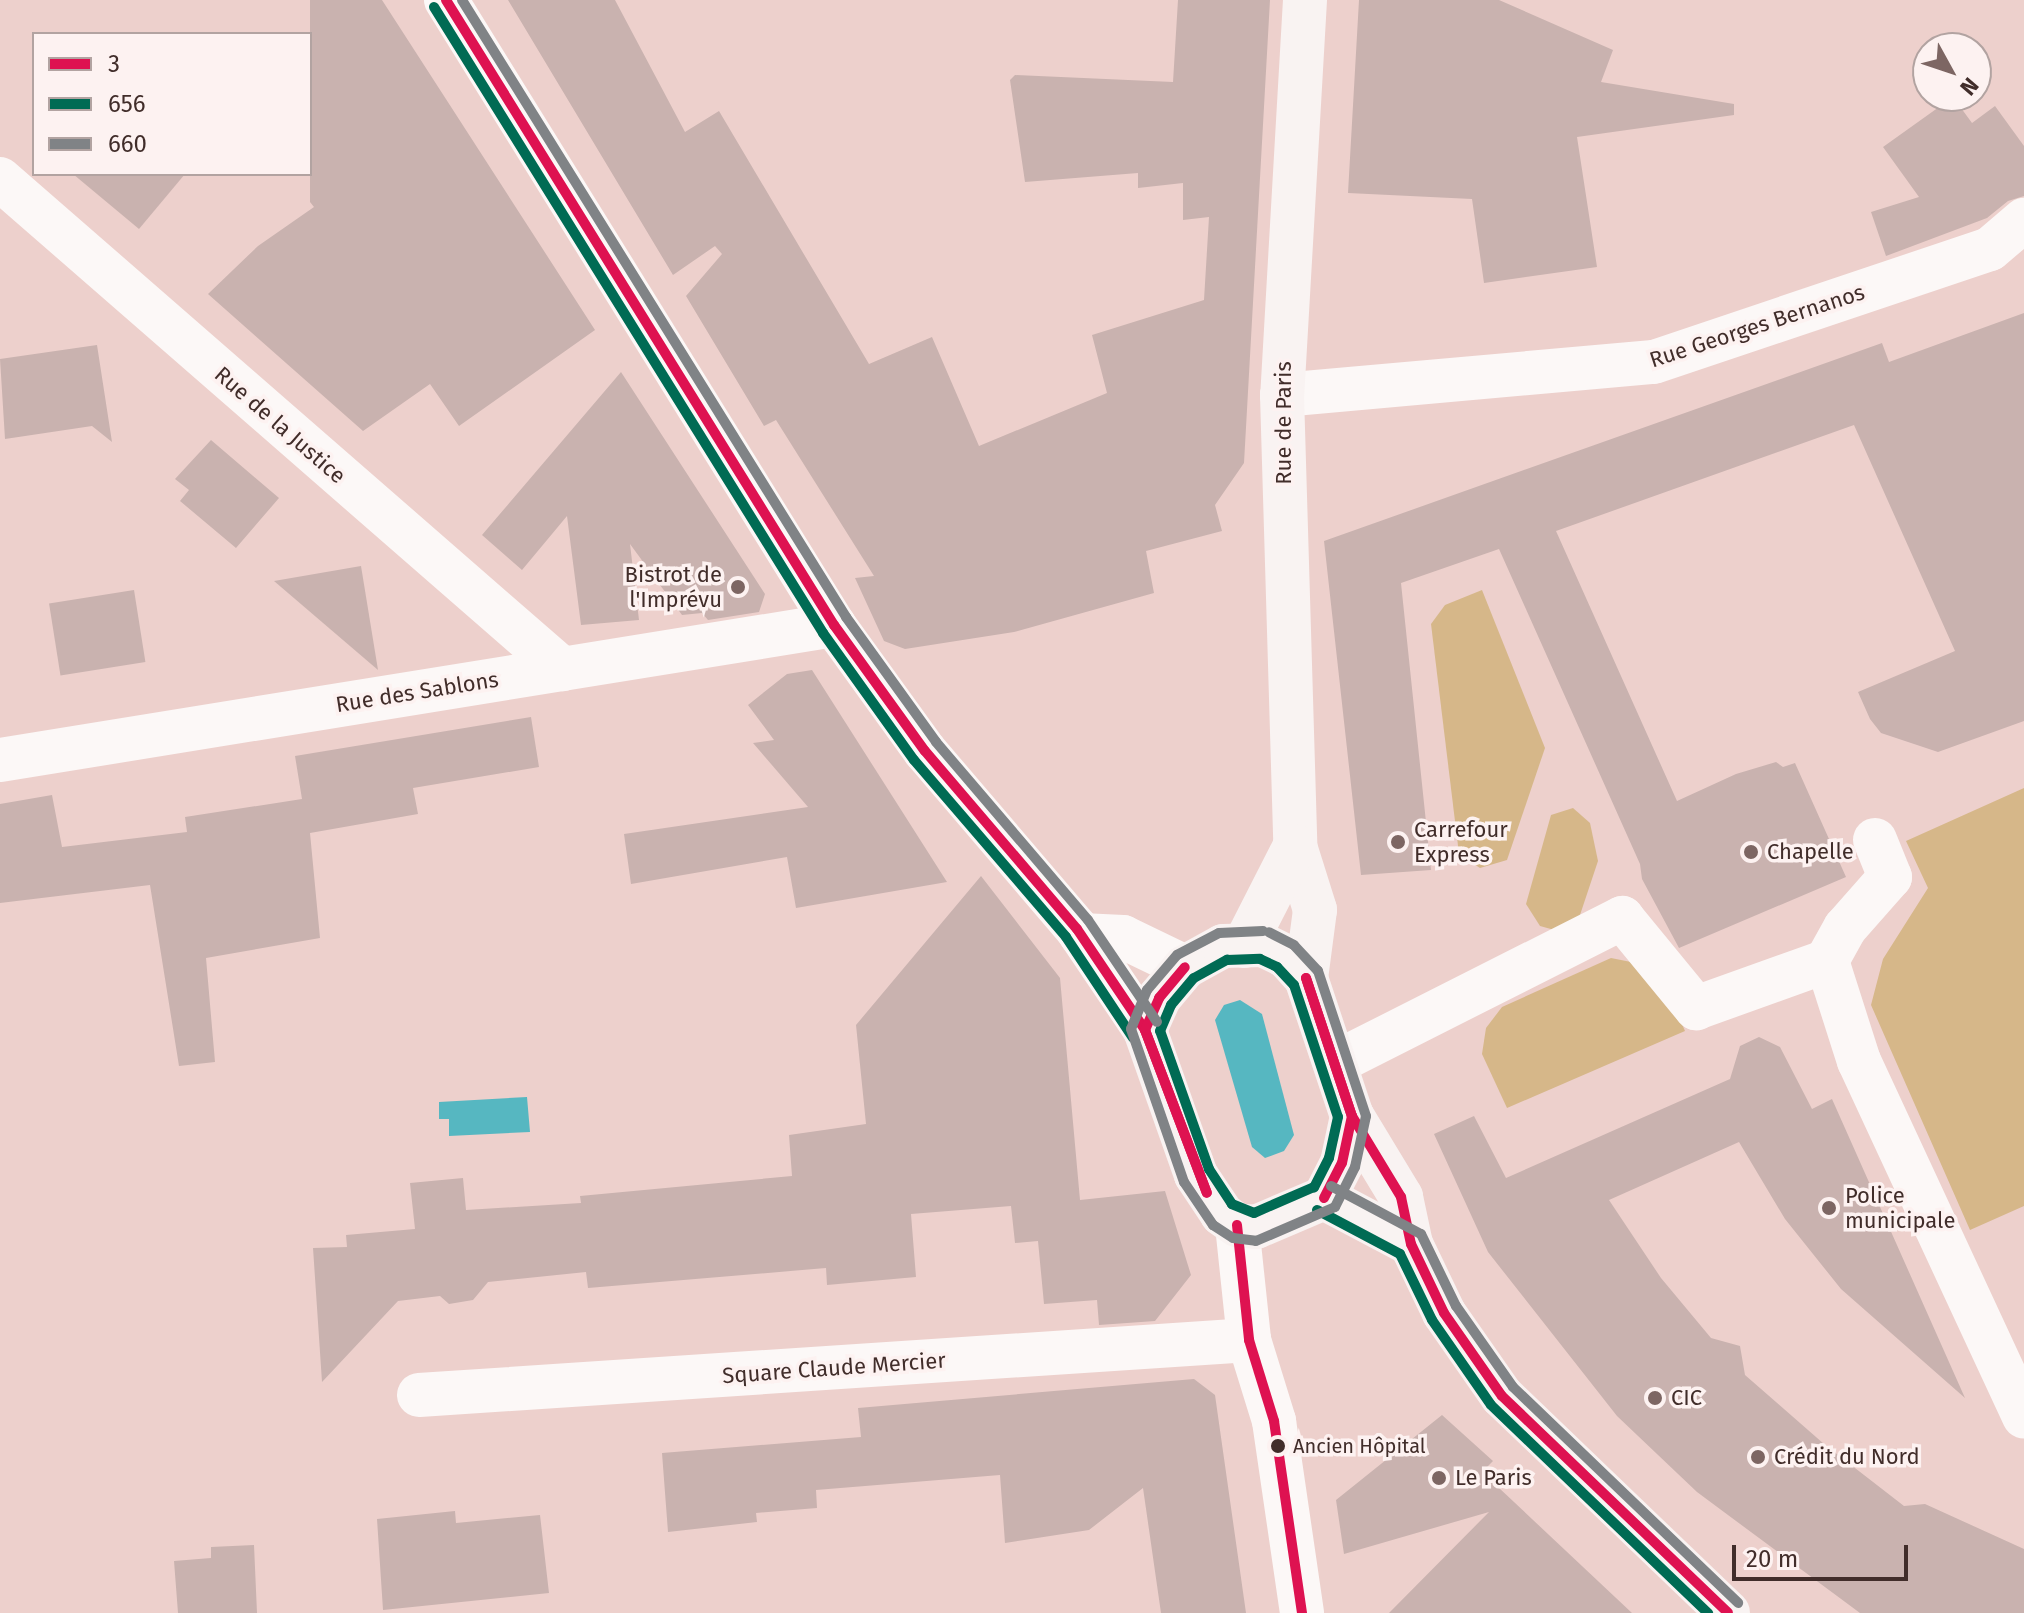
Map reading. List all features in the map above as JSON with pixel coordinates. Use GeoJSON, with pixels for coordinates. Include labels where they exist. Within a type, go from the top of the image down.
{"type":"FeatureCollection","features":[{"type":"Feature","properties":{"kind":"street"},"geometry":{"type":"LineString","coordinates":[[446,0],[834,625],[925,751],[1081,935],[1145,1030],[1196,1175],[1222,1214],[1237,1225],[1275,1223],[1324,1198],[1342,1163],[1352,1116]]}},
{"type":"Feature","properties":{"kind":"street","name":"Rue de Paris"},"geometry":{"type":"LineString","coordinates":[[1305,0],[1282,395],[1295,846],[1315,910],[1306,978]]}},
{"type":"Feature","properties":{"kind":"street","name":"Rue de la Justice"},"geometry":{"type":"LineString","coordinates":[[0,179],[562,669]]}},
{"type":"Feature","properties":{"kind":"street","name":"Rue Georges Bernanos"},"geometry":{"type":"LineString","coordinates":[[1282,395],[1654,362],[1990,249],[2024,220]]}},
{"type":"Feature","properties":{"kind":"street","name":"Rue des Sablons"},"geometry":{"type":"LineString","coordinates":[[0,760],[834,625]]}},
{"type":"Feature","properties":{"kind":"street"},"geometry":{"type":"LineString","coordinates":[[1335,1063],[1622,918],[1696,1008],[1827,961],[1845,928],[1890,877],[1875,840]]}},
{"type":"Feature","properties":{"kind":"street","name":"Rue de Paris"},"geometry":{"type":"LineString","coordinates":[[1244,946],[1295,846]]}},
{"type":"Feature","properties":{"kind":"street"},"geometry":{"type":"LineString","coordinates":[[1081,935],[1123,937],[1185,967]]}},
{"type":"Feature","properties":{"kind":"street"},"geometry":{"type":"LineString","coordinates":[[1145,1030],[1159,998],[1185,967],[1223,946],[1263,945],[1286,956],[1306,978],[1352,1116],[1401,1197],[1411,1244],[1444,1313],[1502,1396],[1728,1613]]}},
{"type":"Feature","properties":{"kind":"street"},"geometry":{"type":"LineString","coordinates":[[1827,961],[1859,1061],[2024,1417]]}},
{"type":"Feature","properties":{"kind":"street"},"geometry":{"type":"LineString","coordinates":[[1324,1198],[1411,1244]]}},
{"type":"Feature","properties":{"kind":"street"},"geometry":{"type":"LineString","coordinates":[[1237,1225],[1249,1340],[1274,1421],[1302,1613]]}},
{"type":"Feature","properties":{"kind":"street","name":"Square Claude Mercier"},"geometry":{"type":"LineString","coordinates":[[419,1395],[1249,1340]]}},
{"type":"Feature","properties":{"kind":"shaded area"},"geometry":{"type":"Polygon","coordinates":[[[1482,590],[1545,748],[1507,860],[1480,868],[1459,854],[1431,624],[1445,605],[1482,590]]]}},
{"type":"Feature","properties":{"kind":"shaded area"},"geometry":{"type":"Polygon","coordinates":[[[2024,788],[2024,1206],[1970,1230],[1871,1005],[1883,959],[1928,888],[1906,841],[2024,788]]]}},
{"type":"Feature","properties":{"kind":"shaded area"},"geometry":{"type":"Polygon","coordinates":[[[1573,808],[1590,823],[1598,861],[1577,924],[1558,931],[1540,926],[1526,904],[1551,815],[1573,808]]]}},
{"type":"Feature","properties":{"kind":"shaded area"},"geometry":{"type":"Polygon","coordinates":[[[1611,958],[1641,964],[1664,983],[1685,1031],[1507,1108],[1482,1054],[1486,1028],[1502,1007],[1611,958]]]}},
{"type":"Feature","properties":{"kind":"water"},"geometry":{"type":"Polygon","coordinates":[[[1240,1000],[1262,1014],[1294,1135],[1284,1151],[1265,1158],[1252,1147],[1215,1020],[1224,1005],[1240,1000]]]}},
{"type":"Feature","properties":{"kind":"water"},"geometry":{"type":"Polygon","coordinates":[[[527,1097],[530,1132],[449,1136],[449,1119],[439,1119],[439,1102],[527,1097]]]}},
{"type":"Feature","properties":{"kind":"building"},"geometry":{"type":"Polygon","coordinates":[[[310,0],[382,0],[595,330],[459,426],[430,384],[363,431],[208,294],[258,246],[314,207],[310,202],[310,0]]]}},
{"type":"Feature","properties":{"kind":"building"},"geometry":{"type":"Polygon","coordinates":[[[508,0],[615,0],[685,132],[719,111],[869,364],[932,337],[979,446],[1107,393],[1092,335],[1204,300],[1209,217],[1183,220],[1183,183],[1138,188],[1138,173],[1025,182],[1010,80],[1015,75],[1173,82],[1178,0],[1270,0],[1244,463],[1215,505],[1222,531],[1146,551],[1154,593],[1014,632],[905,649],[884,641],[855,578],[874,576],[776,420],[764,426],[686,296],[722,254],[715,246],[673,275],[508,0]]]}},
{"type":"Feature","properties":{"kind":"building"},"geometry":{"type":"Polygon","coordinates":[[[1359,0],[1499,0],[1613,50],[1601,82],[1734,104],[1734,115],[1577,137],[1597,267],[1484,283],[1472,199],[1348,193],[1359,0]]]}},
{"type":"Feature","properties":{"kind":"building"},"geometry":{"type":"Polygon","coordinates":[[[1995,106],[2024,146],[2024,196],[2008,201],[1987,218],[1886,256],[1871,212],[1919,197],[1883,147],[1932,112],[1964,112],[1972,123],[1987,112],[1992,112],[1995,106]]]}},
{"type":"Feature","properties":{"kind":"building"},"geometry":{"type":"Polygon","coordinates":[[[75,176],[183,176],[139,229],[75,176]]]}},
{"type":"Feature","properties":{"kind":"building"},"geometry":{"type":"Polygon","coordinates":[[[2024,313],[2024,721],[1938,752],[1881,733],[1870,719],[1858,692],[1955,651],[1854,425],[1556,531],[1677,801],[1736,774],[1776,762],[1783,767],[1795,763],[1846,877],[1679,948],[1642,879],[1640,864],[1499,549],[1401,583],[1431,870],[1361,875],[1324,541],[1882,343],[1889,362],[2024,313]]]}},
{"type":"Feature","properties":{"kind":"building"},"geometry":{"type":"Polygon","coordinates":[[[97,345],[112,442],[92,426],[5,439],[0,359],[97,345]]]}},
{"type":"Feature","properties":{"kind":"building"},"geometry":{"type":"Polygon","coordinates":[[[621,372],[765,594],[759,612],[708,620],[702,613],[682,615],[630,544],[639,620],[581,625],[567,516],[522,570],[482,535],[621,372]]]}},
{"type":"Feature","properties":{"kind":"building"},"geometry":{"type":"Polygon","coordinates":[[[211,440],[279,498],[236,548],[180,501],[189,490],[175,479],[211,440]]]}},
{"type":"Feature","properties":{"kind":"building"},"geometry":{"type":"Polygon","coordinates":[[[361,566],[378,670],[274,581],[361,566]]]}},
{"type":"Feature","properties":{"kind":"building"},"geometry":{"type":"Polygon","coordinates":[[[134,590],[145,662],[60,676],[49,603],[134,590]]]}},
{"type":"Feature","properties":{"kind":"building"},"geometry":{"type":"Polygon","coordinates":[[[812,670],[947,882],[796,908],[787,857],[631,884],[624,834],[808,807],[753,743],[774,740],[748,705],[787,674],[812,670]]]}},
{"type":"Feature","properties":{"kind":"building"},"geometry":{"type":"Polygon","coordinates":[[[531,717],[539,767],[413,788],[418,814],[310,833],[320,938],[206,958],[215,1062],[179,1066],[150,885],[0,903],[0,804],[52,795],[62,847],[187,832],[185,817],[302,799],[295,756],[531,717]]]}},
{"type":"Feature","properties":{"kind":"building"},"geometry":{"type":"Polygon","coordinates":[[[981,876],[1060,978],[1080,1200],[1165,1191],[1191,1275],[1155,1321],[1099,1325],[1097,1300],[1044,1304],[1038,1241],[1015,1243],[1011,1206],[911,1214],[916,1277],[827,1285],[826,1268],[588,1288],[586,1272],[488,1282],[473,1300],[449,1304],[440,1296],[398,1301],[322,1382],[313,1248],[347,1247],[346,1235],[415,1229],[410,1183],[463,1178],[466,1210],[581,1203],[580,1196],[792,1176],[789,1135],[866,1124],[856,1025],[981,876]]]}},
{"type":"Feature","properties":{"kind":"building"},"geometry":{"type":"Polygon","coordinates":[[[1759,1037],[1780,1047],[1812,1109],[1832,1099],[1965,1398],[1841,1289],[1785,1219],[1739,1142],[1609,1200],[1661,1278],[1711,1338],[1740,1346],[1745,1375],[1824,1444],[1904,1506],[1925,1504],[2024,1549],[2024,1613],[1860,1613],[1697,1492],[1617,1416],[1488,1252],[1434,1134],[1474,1116],[1506,1178],[1730,1079],[1740,1046],[1759,1037]]]}},
{"type":"Feature","properties":{"kind":"building"},"geometry":{"type":"Polygon","coordinates":[[[1194,1379],[1215,1395],[1246,1613],[1161,1613],[1143,1488],[1089,1530],[1005,1543],[1000,1475],[816,1490],[817,1508],[756,1513],[757,1522],[668,1532],[662,1453],[861,1437],[858,1408],[1194,1379]]]}},
{"type":"Feature","properties":{"kind":"building"},"geometry":{"type":"Polygon","coordinates":[[[1442,1415],[1493,1461],[1482,1472],[1632,1613],[1389,1613],[1489,1512],[1344,1554],[1336,1500],[1442,1415]]]}},
{"type":"Feature","properties":{"kind":"building"},"geometry":{"type":"Polygon","coordinates":[[[455,1511],[456,1523],[540,1515],[549,1593],[383,1610],[377,1519],[455,1511]]]}},
{"type":"Feature","properties":{"kind":"building"},"geometry":{"type":"Polygon","coordinates":[[[254,1545],[257,1613],[178,1613],[174,1561],[211,1558],[211,1547],[254,1545]]]}},
{"type":"Feature","properties":{"kind":"transit line","name":"3"},"geometry":{"type":"LineString","coordinates":[[446,0],[834,625],[925,751],[1077,929],[1145,1030]]}},
{"type":"Feature","properties":{"kind":"transit line","name":"660"},"geometry":{"type":"LineString","coordinates":[[462,0],[846,617],[936,742],[1088,920],[1157,1022]]}},
{"type":"Feature","properties":{"kind":"transit line","name":"656"},"geometry":{"type":"LineString","coordinates":[[434,7],[823,633],[914,760],[1066,937],[1133,1038]]}},
{"type":"Feature","properties":{"kind":"transit line","name":"660"},"geometry":{"type":"LineString","coordinates":[[1263,931],[1219,933],[1177,955],[1147,990],[1131,1029],[1184,1182],[1213,1225],[1233,1238],[1256,1241],[1335,1207],[1355,1167],[1366,1116],[1318,971],[1294,945],[1269,932]]}},
{"type":"Feature","properties":{"kind":"transit line","name":"656"},"geometry":{"type":"LineString","coordinates":[[1260,959],[1277,967],[1294,985],[1338,1117],[1329,1158],[1314,1187],[1254,1213],[1232,1204],[1209,1169],[1160,1031],[1171,1005],[1194,978],[1227,960],[1260,959]]}},
{"type":"Feature","properties":{"kind":"transit line","name":"3"},"geometry":{"type":"LineString","coordinates":[[1145,1030],[1159,998],[1185,967]]}},
{"type":"Feature","properties":{"kind":"transit line","name":"3"},"geometry":{"type":"LineString","coordinates":[[1306,978],[1352,1116]]}},
{"type":"Feature","properties":{"kind":"transit line","name":"3"},"geometry":{"type":"LineString","coordinates":[[1306,978],[1352,1116]]}},
{"type":"Feature","properties":{"kind":"transit line","name":"3"},"geometry":{"type":"LineString","coordinates":[[1145,1030],[1207,1193]]}},
{"type":"Feature","properties":{"kind":"transit line","name":"3"},"geometry":{"type":"LineString","coordinates":[[1145,1030],[1207,1193]]}},
{"type":"Feature","properties":{"kind":"transit line","name":"3"},"geometry":{"type":"LineString","coordinates":[[1352,1116],[1401,1197],[1411,1244],[1444,1313],[1502,1396],[1728,1613]]}},
{"type":"Feature","properties":{"kind":"transit line","name":"3"},"geometry":{"type":"LineString","coordinates":[[1324,1198],[1342,1163],[1352,1116]]}},
{"type":"Feature","properties":{"kind":"transit line","name":"660"},"geometry":{"type":"LineString","coordinates":[[1331,1186],[1421,1234],[1456,1306],[1513,1387],[1738,1603]]}},
{"type":"Feature","properties":{"kind":"transit line","name":"656"},"geometry":{"type":"LineString","coordinates":[[1317,1210],[1400,1254],[1432,1320],[1491,1405],[1708,1613]]}},
{"type":"Feature","properties":{"kind":"transit line","name":"3"},"geometry":{"type":"LineString","coordinates":[[1237,1225],[1249,1340],[1274,1421],[1302,1613]]}},
{"type":"Feature","properties":{"kind":"place","name":"Bistrot de l'Imprévu"},"geometry":{"type":"Point","coordinates":[738,587]}},
{"type":"Feature","properties":{"kind":"place","name":"Carrefour Express"},"geometry":{"type":"Point","coordinates":[1398,842]}},
{"type":"Feature","properties":{"kind":"place","name":"Chapelle"},"geometry":{"type":"Point","coordinates":[1751,852]}},
{"type":"Feature","properties":{"kind":"place","name":"Police municipale"},"geometry":{"type":"Point","coordinates":[1829,1208]}},
{"type":"Feature","properties":{"kind":"place","name":"CIC"},"geometry":{"type":"Point","coordinates":[1655,1398]}},
{"type":"Feature","properties":{"kind":"place","name":"Ancien Hôpital"},"geometry":{"type":"Point","coordinates":[1278,1446]}},
{"type":"Feature","properties":{"kind":"place","name":"Crédit du Nord"},"geometry":{"type":"Point","coordinates":[1758,1457]}},
{"type":"Feature","properties":{"kind":"place","name":"Le Paris"},"geometry":{"type":"Point","coordinates":[1439,1478]}}]}
